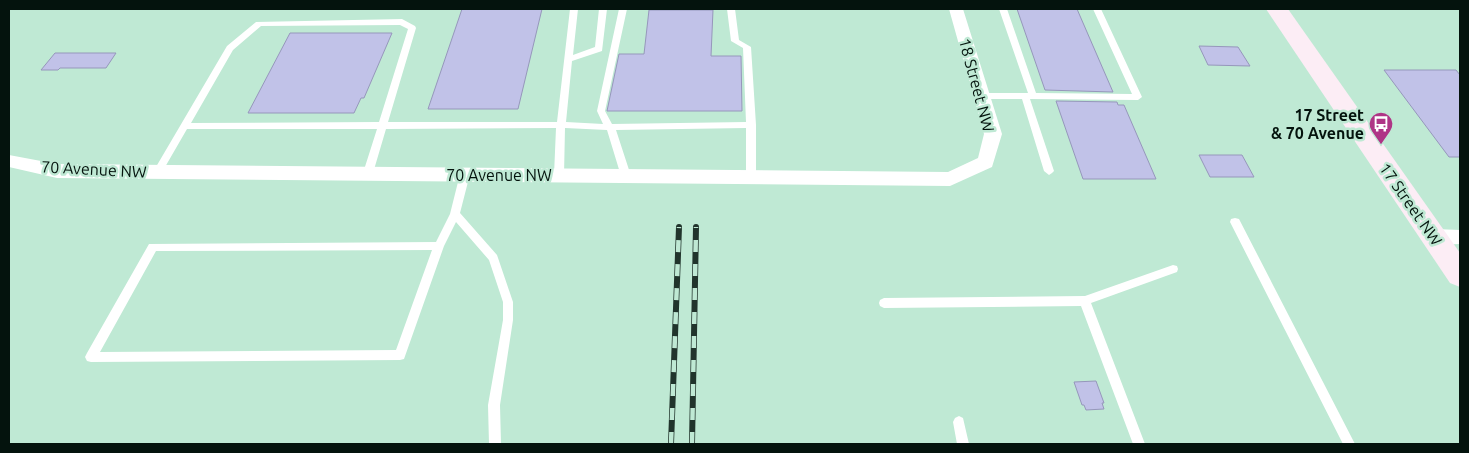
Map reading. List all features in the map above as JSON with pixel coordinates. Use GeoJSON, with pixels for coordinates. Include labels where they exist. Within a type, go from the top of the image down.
{"type":"FeatureCollection","features":[{"type":"Feature","properties":{"kind":"main road","name":"17 Street NW"},"geometry":{"type":"LineString","coordinates":[[1277,9],[1460,275]]}},
{"type":"Feature","properties":{"kind":"street","name":"18 Street NW"},"geometry":{"type":"LineString","coordinates":[[956,9],[993,134],[986,162]]}},
{"type":"Feature","properties":{"kind":"street","name":"70 Avenue NW"},"geometry":{"type":"LineString","coordinates":[[9,161],[57,170],[158,172],[950,179],[986,162]]}},
{"type":"Feature","properties":{"kind":"street"},"geometry":{"type":"LineString","coordinates":[[1434,237],[1460,237]]}},
{"type":"Feature","properties":{"kind":"lane"},"geometry":{"type":"LineString","coordinates":[[559,175],[561,125],[574,9]]}},
{"type":"Feature","properties":{"kind":"lane"},"geometry":{"type":"LineString","coordinates":[[568,60],[599,48],[603,9]]}},
{"type":"Feature","properties":{"kind":"lane"},"geometry":{"type":"LineString","coordinates":[[624,9],[601,111],[610,127],[626,176]]}},
{"type":"Feature","properties":{"kind":"lane"},"geometry":{"type":"LineString","coordinates":[[731,9],[734,41],[747,47],[751,125],[751,177]]}},
{"type":"Feature","properties":{"kind":"lane"},"geometry":{"type":"LineString","coordinates":[[1004,9],[1049,170]]}},
{"type":"Feature","properties":{"kind":"lane"},"geometry":{"type":"LineString","coordinates":[[981,96],[1138,96],[1097,9]]}},
{"type":"Feature","properties":{"kind":"lane"},"geometry":{"type":"LineString","coordinates":[[158,172],[230,48],[259,24],[402,22],[412,28],[368,174]]}},
{"type":"Feature","properties":{"kind":"lane"},"geometry":{"type":"LineString","coordinates":[[185,126],[561,125],[610,127],[751,125]]}},
{"type":"Feature","properties":{"kind":"lane"},"geometry":{"type":"LineString","coordinates":[[438,246],[153,247],[91,357],[400,355],[438,246],[455,214],[465,174]]}},
{"type":"Feature","properties":{"kind":"lane"},"geometry":{"type":"LineString","coordinates":[[455,214],[493,258],[508,302],[508,320],[494,404],[496,444]]}},
{"type":"Feature","properties":{"kind":"lane"},"geometry":{"type":"LineString","coordinates":[[1235,222],[1349,444]]}},
{"type":"Feature","properties":{"kind":"lane"},"geometry":{"type":"LineString","coordinates":[[884,303],[1085,301],[1173,268]]}},
{"type":"Feature","properties":{"kind":"lane"},"geometry":{"type":"LineString","coordinates":[[1085,301],[1139,444]]}},
{"type":"Feature","properties":{"kind":"lane"},"geometry":{"type":"LineString","coordinates":[[959,422],[964,444]]}},
{"type":"Feature","properties":{"kind":"building"},"geometry":{"type":"Polygon","coordinates":[[[462,9],[542,9],[518,109],[428,109],[462,9]]]}},
{"type":"Feature","properties":{"kind":"building"},"geometry":{"type":"Polygon","coordinates":[[[1017,9],[1077,9],[1113,92],[1045,90],[1017,9]]]}},
{"type":"Feature","properties":{"kind":"building"},"geometry":{"type":"Polygon","coordinates":[[[649,10],[713,10],[711,56],[741,56],[742,111],[607,111],[619,54],[644,54],[649,10]]]}},
{"type":"Feature","properties":{"kind":"building"},"geometry":{"type":"Polygon","coordinates":[[[290,33],[392,33],[364,98],[361,98],[354,113],[248,113],[290,33]]]}},
{"type":"Feature","properties":{"kind":"building"},"geometry":{"type":"Polygon","coordinates":[[[1199,46],[1238,47],[1250,66],[1208,65],[1199,46]]]}},
{"type":"Feature","properties":{"kind":"building"},"geometry":{"type":"Polygon","coordinates":[[[55,53],[116,53],[106,68],[41,70],[55,53]]]}},
{"type":"Feature","properties":{"kind":"building"},"geometry":{"type":"Polygon","coordinates":[[[1384,70],[1456,70],[1460,75],[1460,157],[1449,157],[1384,70]]]}},
{"type":"Feature","properties":{"kind":"building"},"geometry":{"type":"Polygon","coordinates":[[[1056,101],[1117,102],[1118,105],[1124,105],[1156,179],[1083,179],[1056,101]]]}},
{"type":"Feature","properties":{"kind":"building"},"geometry":{"type":"Polygon","coordinates":[[[1199,155],[1242,155],[1254,177],[1210,177],[1199,155]]]}},
{"type":"Feature","properties":{"kind":"building"},"geometry":{"type":"Polygon","coordinates":[[[1096,381],[1104,403],[1102,403],[1104,409],[1086,410],[1084,405],[1082,405],[1074,382],[1096,381]]]}},
{"type":"Feature","properties":{"kind":"railway"},"geometry":{"type":"LineString","coordinates":[[671,444],[679,227]]}},
{"type":"Feature","properties":{"kind":"railway"},"geometry":{"type":"LineString","coordinates":[[692,444],[696,227]]}},
{"type":"Feature","properties":{"kind":"place","name":"17 Street & 70 Avenue"},"geometry":{"type":"Point","coordinates":[1381,145]}}]}
